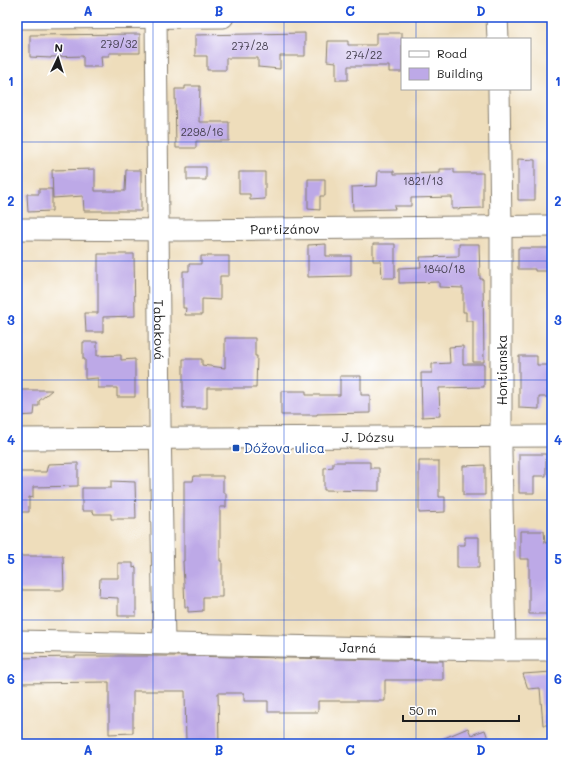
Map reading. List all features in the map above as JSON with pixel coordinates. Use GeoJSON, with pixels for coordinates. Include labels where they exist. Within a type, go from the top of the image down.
{"type":"FeatureCollection","features":[{"type":"Feature","properties":{"kind":"street","name":"Tabaková"},"geometry":{"type":"LineString","coordinates":[[156,17],[160,439],[164,643]]}},
{"type":"Feature","properties":{"kind":"street"},"geometry":{"type":"LineString","coordinates":[[17,18],[223,17]]}},
{"type":"Feature","properties":{"kind":"street"},"geometry":{"type":"LineString","coordinates":[[497,17],[498,38]]}},
{"type":"Feature","properties":{"kind":"street","name":"Hontianska"},"geometry":{"type":"LineString","coordinates":[[498,90],[501,227],[501,437],[505,650]]}},
{"type":"Feature","properties":{"kind":"street","name":"Partizánov"},"geometry":{"type":"LineString","coordinates":[[17,229],[159,230],[552,226]]}},
{"type":"Feature","properties":{"kind":"street","name":"J. Dózsu"},"geometry":{"type":"LineString","coordinates":[[17,439],[552,436]]}},
{"type":"Feature","properties":{"kind":"street","name":"Jarná"},"geometry":{"type":"LineString","coordinates":[[17,641],[552,650]]}},
{"type":"Feature","properties":{"kind":"building"},"geometry":{"type":"Polygon","coordinates":[[[305,33],[305,56],[280,56],[280,69],[258,67],[258,58],[226,58],[226,70],[207,70],[207,56],[195,56],[195,35],[305,33]]]}},
{"type":"Feature","properties":{"kind":"building"},"geometry":{"type":"Polygon","coordinates":[[[376,33],[402,33],[401,72],[389,72],[389,66],[348,66],[348,80],[336,80],[336,62],[327,61],[328,41],[348,41],[348,45],[376,45],[376,33]]]}},
{"type":"Feature","properties":{"kind":"building"},"geometry":{"type":"Polygon","coordinates":[[[140,34],[140,53],[109,53],[109,56],[101,56],[102,67],[83,67],[83,56],[51,58],[30,57],[30,35],[140,34]]]}},
{"type":"Feature","properties":{"kind":"building"},"geometry":{"type":"Polygon","coordinates":[[[185,86],[200,86],[199,122],[229,122],[229,141],[196,141],[196,148],[176,148],[175,89],[185,89],[185,86]]]}},
{"type":"Feature","properties":{"kind":"building"},"geometry":{"type":"Polygon","coordinates":[[[518,159],[535,160],[535,200],[518,200],[518,159]]]}},
{"type":"Feature","properties":{"kind":"building"},"geometry":{"type":"Polygon","coordinates":[[[187,167],[206,167],[206,180],[187,180],[187,167]]]}},
{"type":"Feature","properties":{"kind":"building"},"geometry":{"type":"Polygon","coordinates":[[[95,169],[95,191],[125,191],[126,170],[141,170],[141,211],[84,211],[83,196],[53,198],[52,170],[95,169]]]}},
{"type":"Feature","properties":{"kind":"building"},"geometry":{"type":"Polygon","coordinates":[[[440,169],[454,169],[454,173],[483,173],[483,208],[452,209],[452,197],[411,198],[411,206],[394,206],[395,209],[353,210],[352,187],[377,186],[378,171],[394,171],[394,174],[440,173],[440,169]]]}},
{"type":"Feature","properties":{"kind":"building"},"geometry":{"type":"Polygon","coordinates":[[[239,172],[265,172],[265,199],[250,200],[250,194],[239,194],[239,172]]]}},
{"type":"Feature","properties":{"kind":"building"},"geometry":{"type":"Polygon","coordinates":[[[308,179],[325,179],[325,196],[320,196],[320,210],[308,209],[308,179]]]}},
{"type":"Feature","properties":{"kind":"building"},"geometry":{"type":"Polygon","coordinates":[[[39,189],[52,189],[52,211],[28,212],[27,194],[39,194],[39,189]]]}},
{"type":"Feature","properties":{"kind":"building"},"geometry":{"type":"Polygon","coordinates":[[[326,244],[326,256],[351,256],[351,276],[308,277],[308,245],[326,244]]]}},
{"type":"Feature","properties":{"kind":"building"},"geometry":{"type":"Polygon","coordinates":[[[373,244],[395,244],[395,278],[382,278],[381,261],[373,261],[373,244]]]}},
{"type":"Feature","properties":{"kind":"building"},"geometry":{"type":"Polygon","coordinates":[[[459,244],[479,244],[480,279],[483,279],[484,362],[473,362],[473,321],[466,321],[466,312],[463,312],[463,288],[439,287],[439,282],[399,283],[399,268],[421,267],[420,257],[459,256],[459,244]]]}},
{"type":"Feature","properties":{"kind":"building"},"geometry":{"type":"Polygon","coordinates":[[[518,248],[552,248],[552,271],[518,269],[518,248]]]}},
{"type":"Feature","properties":{"kind":"building"},"geometry":{"type":"Polygon","coordinates":[[[98,254],[134,254],[135,316],[103,317],[103,332],[86,332],[85,313],[98,313],[98,254]]]}},
{"type":"Feature","properties":{"kind":"building"},"geometry":{"type":"Polygon","coordinates":[[[201,256],[229,256],[229,276],[220,276],[220,300],[202,299],[202,315],[185,315],[186,308],[183,308],[183,271],[189,271],[189,264],[201,264],[201,256]]]}},
{"type":"Feature","properties":{"kind":"building"},"geometry":{"type":"Polygon","coordinates":[[[225,338],[255,338],[255,356],[257,356],[256,388],[207,388],[207,408],[183,408],[183,359],[202,359],[202,365],[225,368],[225,338]]]}},
{"type":"Feature","properties":{"kind":"building"},"geometry":{"type":"Polygon","coordinates":[[[83,342],[97,342],[97,356],[121,355],[121,360],[135,359],[135,397],[117,397],[117,388],[98,388],[98,378],[85,379],[83,342]]]}},
{"type":"Feature","properties":{"kind":"building"},"geometry":{"type":"Polygon","coordinates":[[[463,346],[463,364],[484,364],[484,387],[439,388],[440,416],[422,417],[421,373],[432,373],[432,364],[450,363],[449,347],[463,346]]]}},
{"type":"Feature","properties":{"kind":"building"},"geometry":{"type":"Polygon","coordinates":[[[519,356],[537,356],[537,365],[552,365],[552,397],[539,397],[539,409],[519,408],[519,356]]]}},
{"type":"Feature","properties":{"kind":"building"},"geometry":{"type":"Polygon","coordinates":[[[340,376],[361,376],[361,395],[370,395],[370,413],[281,415],[281,391],[306,391],[306,395],[340,395],[340,376]]]}},
{"type":"Feature","properties":{"kind":"building"},"geometry":{"type":"Polygon","coordinates":[[[17,390],[52,390],[39,401],[39,406],[35,406],[34,415],[17,416],[17,390]]]}},
{"type":"Feature","properties":{"kind":"building"},"geometry":{"type":"Polygon","coordinates":[[[519,454],[546,454],[546,476],[534,476],[534,493],[519,493],[519,454]]]}},
{"type":"Feature","properties":{"kind":"building"},"geometry":{"type":"Polygon","coordinates":[[[419,461],[439,461],[439,497],[445,497],[445,512],[419,513],[419,461]]]}},
{"type":"Feature","properties":{"kind":"building"},"geometry":{"type":"Polygon","coordinates":[[[333,462],[370,462],[370,468],[379,468],[379,491],[324,490],[324,468],[333,467],[333,462]]]}},
{"type":"Feature","properties":{"kind":"building"},"geometry":{"type":"Polygon","coordinates":[[[78,463],[78,486],[33,487],[33,498],[29,497],[29,512],[17,512],[17,472],[46,472],[48,464],[78,463]]]}},
{"type":"Feature","properties":{"kind":"building"},"geometry":{"type":"Polygon","coordinates":[[[485,465],[485,495],[463,495],[463,466],[485,465]]]}},
{"type":"Feature","properties":{"kind":"building"},"geometry":{"type":"Polygon","coordinates":[[[194,476],[223,476],[223,493],[226,493],[226,507],[220,507],[222,597],[203,597],[203,611],[188,612],[188,607],[185,607],[183,561],[184,481],[193,481],[194,476]]]}},
{"type":"Feature","properties":{"kind":"building"},"geometry":{"type":"Polygon","coordinates":[[[111,481],[135,482],[136,519],[111,519],[111,514],[94,514],[93,511],[82,511],[82,488],[111,488],[111,481]]]}},
{"type":"Feature","properties":{"kind":"building"},"geometry":{"type":"Polygon","coordinates":[[[520,531],[544,531],[545,543],[552,542],[552,614],[529,614],[529,559],[520,559],[520,531]]]}},
{"type":"Feature","properties":{"kind":"building"},"geometry":{"type":"Polygon","coordinates":[[[465,537],[479,537],[479,568],[457,568],[457,545],[465,545],[465,537]]]}},
{"type":"Feature","properties":{"kind":"building"},"geometry":{"type":"Polygon","coordinates":[[[17,556],[63,556],[64,590],[17,590],[17,556]]]}},
{"type":"Feature","properties":{"kind":"building"},"geometry":{"type":"Polygon","coordinates":[[[118,563],[133,563],[133,568],[136,567],[136,616],[118,616],[118,598],[99,597],[100,578],[118,578],[118,563]]]}},
{"type":"Feature","properties":{"kind":"building"},"geometry":{"type":"Polygon","coordinates":[[[76,656],[182,656],[443,661],[443,680],[385,680],[385,701],[318,701],[318,712],[268,712],[268,701],[244,701],[244,693],[218,693],[219,744],[186,744],[185,691],[133,691],[133,733],[109,734],[109,682],[17,683],[17,658],[76,656]]]}},
{"type":"Feature","properties":{"kind":"building"},"geometry":{"type":"Polygon","coordinates":[[[552,672],[552,725],[543,725],[540,688],[528,689],[523,674],[552,672]]]}},
{"type":"Feature","properties":{"kind":"building"},"geometry":{"type":"Polygon","coordinates":[[[468,728],[471,735],[485,730],[490,744],[430,744],[468,728]]]}},
{"type":"Feature","properties":{"kind":"place","name":"Dóžova ulica"},"geometry":{"type":"Point","coordinates":[236,448]}}]}
